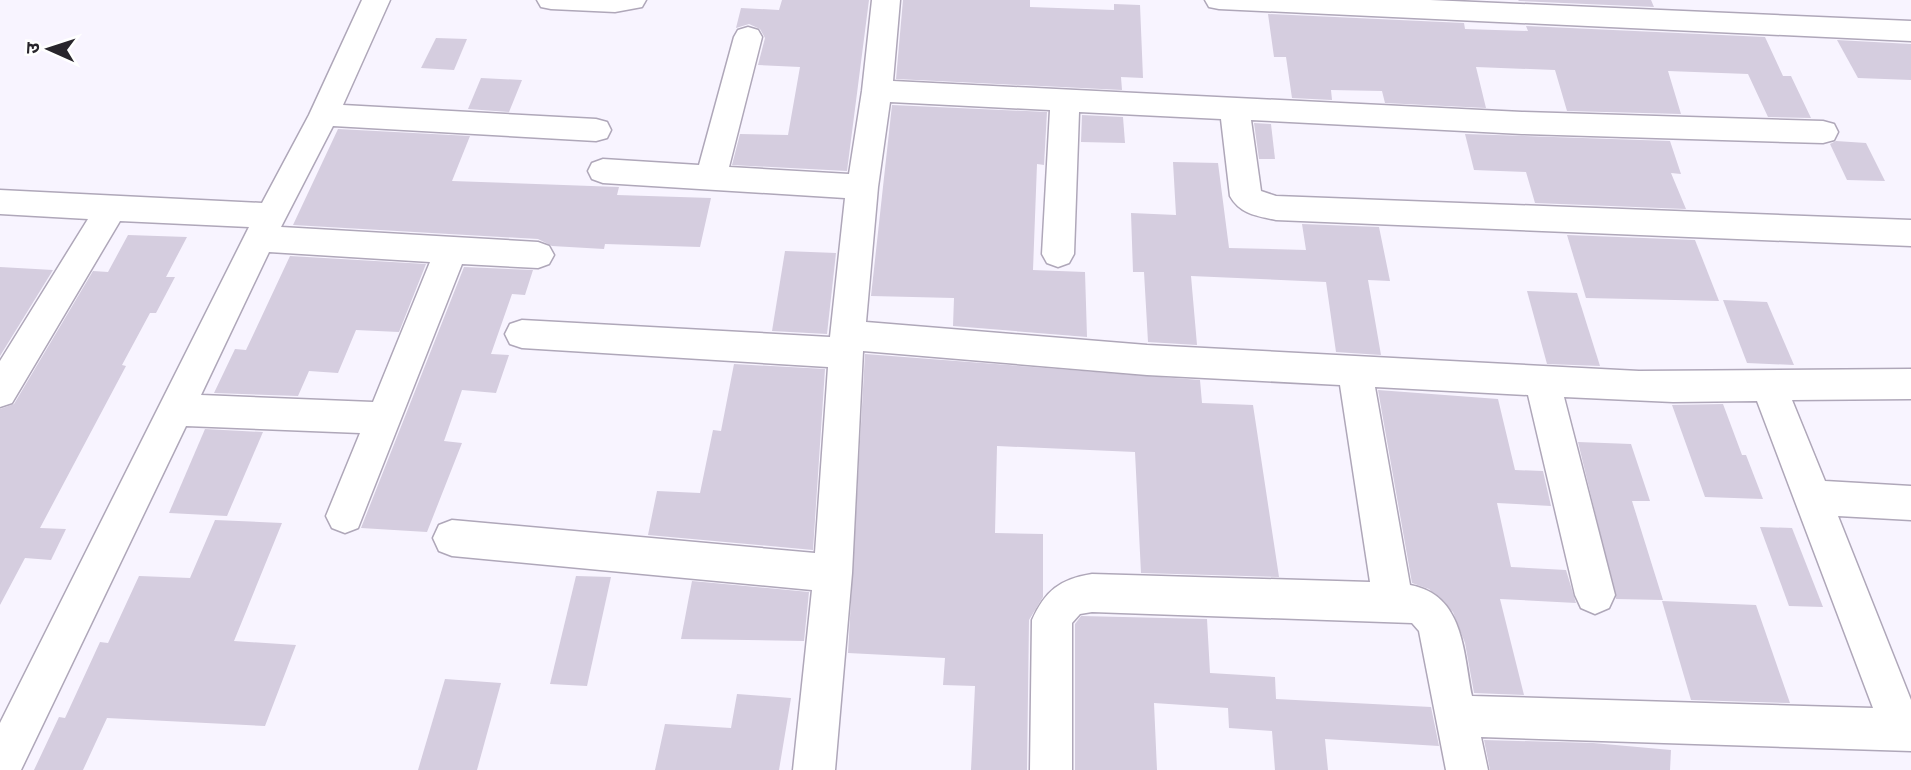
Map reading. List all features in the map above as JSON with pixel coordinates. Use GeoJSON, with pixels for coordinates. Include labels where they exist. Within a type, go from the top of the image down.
{"type":"FeatureCollection","features":[{"type":"Feature","properties":{"kind":"street"},"geometry":{"type":"LineString","coordinates":[[0,768],[265,228],[324,115],[376,0]]}},
{"type":"Feature","properties":{"kind":"street"},"geometry":{"type":"LineString","coordinates":[[551,0],[615,3],[632,0]]}},
{"type":"Feature","properties":{"kind":"street"},"geometry":{"type":"LineString","coordinates":[[814,770],[833,573],[847,344],[862,187],[877,91],[886,0]]}},
{"type":"Feature","properties":{"kind":"street"},"geometry":{"type":"LineString","coordinates":[[1219,0],[1702,11],[1868,29],[1911,31]]}},
{"type":"Feature","properties":{"kind":"street"},"geometry":{"type":"LineString","coordinates":[[1853,0],[1868,29]]}},
{"type":"Feature","properties":{"kind":"street"},"geometry":{"type":"LineString","coordinates":[[711,178],[748,37]]}},
{"type":"Feature","properties":{"kind":"street"},"geometry":{"type":"LineString","coordinates":[[877,91],[1508,122],[1823,132]]}},
{"type":"Feature","properties":{"kind":"street"},"geometry":{"type":"LineString","coordinates":[[1058,254],[1065,101]]}},
{"type":"Feature","properties":{"kind":"street"},"geometry":{"type":"LineString","coordinates":[[1235,109],[1246,196],[1254,203],[1276,208],[1911,233]]}},
{"type":"Feature","properties":{"kind":"street"},"geometry":{"type":"LineString","coordinates":[[324,115],[596,130]]}},
{"type":"Feature","properties":{"kind":"street"},"geometry":{"type":"LineString","coordinates":[[603,171],[862,187]]}},
{"type":"Feature","properties":{"kind":"street"},"geometry":{"type":"LineString","coordinates":[[0,202],[111,208],[451,250],[538,255]]}},
{"type":"Feature","properties":{"kind":"street"},"geometry":{"type":"LineString","coordinates":[[0,392],[111,208]]}},
{"type":"Feature","properties":{"kind":"street"},"geometry":{"type":"LineString","coordinates":[[345,516],[451,250]]}},
{"type":"Feature","properties":{"kind":"street"},"geometry":{"type":"LineString","coordinates":[[522,334],[1005,350],[1355,372],[1708,389],[1845,381],[1911,384]]}},
{"type":"Feature","properties":{"kind":"street"},"geometry":{"type":"LineString","coordinates":[[1355,372],[1393,602]]}},
{"type":"Feature","properties":{"kind":"street"},"geometry":{"type":"LineString","coordinates":[[1542,381],[1595,595]]}},
{"type":"Feature","properties":{"kind":"street"},"geometry":{"type":"LineString","coordinates":[[1458,716],[1907,730],[1769,385]]}},
{"type":"Feature","properties":{"kind":"street"},"geometry":{"type":"LineString","coordinates":[[175,410],[384,418]]}},
{"type":"Feature","properties":{"kind":"street"},"geometry":{"type":"LineString","coordinates":[[1812,498],[1911,503]]}},
{"type":"Feature","properties":{"kind":"street"},"geometry":{"type":"LineString","coordinates":[[452,538],[833,573]]}},
{"type":"Feature","properties":{"kind":"street"},"geometry":{"type":"LineString","coordinates":[[1051,770],[1052,620],[1060,603],[1071,596],[1092,593],[1416,604],[1433,614],[1458,716],[1467,770]]}},
{"type":"Feature","properties":{"kind":"building"},"geometry":{"type":"Polygon","coordinates":[[[782,0],[869,0],[847,171],[732,165],[740,134],[788,135],[800,67],[758,65],[765,38],[760,29],[749,24],[736,28],[741,8],[779,10],[782,0]]]}},
{"type":"Feature","properties":{"kind":"building"},"geometry":{"type":"Polygon","coordinates":[[[903,0],[1030,0],[1030,7],[1114,10],[1114,4],[1140,5],[1143,78],[1121,77],[1122,90],[896,79],[903,0]]]}},
{"type":"Feature","properties":{"kind":"building"},"geometry":{"type":"Polygon","coordinates":[[[1651,0],[1654,7],[1519,1],[1651,0]]]}},
{"type":"Feature","properties":{"kind":"building"},"geometry":{"type":"Polygon","coordinates":[[[1268,14],[1464,23],[1465,29],[1528,31],[1526,26],[1765,37],[1783,76],[1791,76],[1811,118],[1768,117],[1748,74],[1668,71],[1681,114],[1567,111],[1555,70],[1476,67],[1486,108],[1385,103],[1382,91],[1331,90],[1332,100],[1292,98],[1286,57],[1274,57],[1268,14]]]}},
{"type":"Feature","properties":{"kind":"building"},"geometry":{"type":"Polygon","coordinates":[[[436,38],[467,39],[454,70],[421,68],[436,38]]]}},
{"type":"Feature","properties":{"kind":"building"},"geometry":{"type":"Polygon","coordinates":[[[1837,40],[1911,44],[1911,80],[1858,78],[1837,40]]]}},
{"type":"Feature","properties":{"kind":"building"},"geometry":{"type":"Polygon","coordinates":[[[481,78],[522,80],[509,112],[468,109],[481,78]]]}},
{"type":"Feature","properties":{"kind":"building"},"geometry":{"type":"Polygon","coordinates":[[[892,105],[1047,112],[1044,165],[1037,164],[1033,270],[1085,272],[1087,337],[953,326],[954,298],[871,296],[892,105]]]}},
{"type":"Feature","properties":{"kind":"building"},"geometry":{"type":"Polygon","coordinates":[[[1082,115],[1123,117],[1125,143],[1081,142],[1082,115]]]}},
{"type":"Feature","properties":{"kind":"building"},"geometry":{"type":"Polygon","coordinates":[[[1254,123],[1271,124],[1275,159],[1259,159],[1254,123]]]}},
{"type":"Feature","properties":{"kind":"building"},"geometry":{"type":"Polygon","coordinates":[[[338,129],[470,136],[452,181],[619,187],[617,195],[711,198],[700,247],[605,244],[604,249],[552,246],[538,239],[293,225],[338,129]]]}},
{"type":"Feature","properties":{"kind":"building"},"geometry":{"type":"Polygon","coordinates":[[[1465,134],[1670,141],[1681,174],[1671,173],[1686,209],[1535,203],[1526,172],[1474,170],[1465,134]]]}},
{"type":"Feature","properties":{"kind":"building"},"geometry":{"type":"Polygon","coordinates":[[[1836,141],[1866,143],[1885,181],[1847,180],[1830,144],[1836,141]]]}},
{"type":"Feature","properties":{"kind":"building"},"geometry":{"type":"Polygon","coordinates":[[[1173,162],[1218,163],[1229,248],[1306,250],[1302,224],[1379,227],[1390,281],[1368,280],[1381,355],[1336,352],[1326,282],[1191,276],[1197,345],[1148,342],[1144,272],[1133,272],[1131,213],[1176,215],[1173,162]]]}},
{"type":"Feature","properties":{"kind":"building"},"geometry":{"type":"Polygon","coordinates":[[[128,235],[187,237],[166,277],[175,277],[156,313],[150,313],[122,365],[126,366],[40,528],[66,529],[51,560],[25,558],[0,605],[0,409],[14,404],[93,271],[108,272],[128,235]]]}},
{"type":"Feature","properties":{"kind":"building"},"geometry":{"type":"Polygon","coordinates":[[[1567,235],[1695,240],[1719,301],[1586,298],[1567,235]]]}},
{"type":"Feature","properties":{"kind":"building"},"geometry":{"type":"Polygon","coordinates":[[[785,251],[836,253],[827,334],[772,331],[785,251]]]}},
{"type":"Feature","properties":{"kind":"building"},"geometry":{"type":"Polygon","coordinates":[[[290,256],[426,264],[399,332],[356,330],[338,373],[309,371],[298,396],[214,393],[235,349],[246,350],[290,256]]]}},
{"type":"Feature","properties":{"kind":"building"},"geometry":{"type":"Polygon","coordinates":[[[0,267],[53,270],[0,356],[0,267]]]}},
{"type":"Feature","properties":{"kind":"building"},"geometry":{"type":"Polygon","coordinates":[[[464,267],[533,270],[525,295],[512,294],[491,354],[509,355],[496,393],[462,390],[444,441],[462,443],[427,532],[361,528],[464,267]]]}},
{"type":"Feature","properties":{"kind":"building"},"geometry":{"type":"Polygon","coordinates":[[[1527,291],[1577,293],[1600,366],[1547,364],[1527,291]]]}},
{"type":"Feature","properties":{"kind":"building"},"geometry":{"type":"Polygon","coordinates":[[[1723,300],[1767,302],[1794,365],[1747,363],[1723,300]]]}},
{"type":"Feature","properties":{"kind":"building"},"geometry":{"type":"Polygon","coordinates":[[[865,354],[1200,380],[1202,403],[1253,405],[1279,577],[1141,573],[1135,452],[997,446],[995,533],[1043,534],[1043,597],[1029,620],[1027,770],[971,770],[975,686],[943,685],[945,658],[848,653],[865,354]]]}},
{"type":"Feature","properties":{"kind":"building"},"geometry":{"type":"Polygon","coordinates":[[[734,364],[825,369],[813,550],[648,535],[657,491],[700,493],[713,430],[721,431],[734,364]]]}},
{"type":"Feature","properties":{"kind":"building"},"geometry":{"type":"Polygon","coordinates":[[[1378,390],[1498,399],[1515,470],[1543,471],[1551,506],[1497,503],[1511,567],[1566,570],[1576,603],[1500,599],[1524,695],[1474,693],[1465,643],[1453,612],[1429,589],[1412,583],[1378,390]]]}},
{"type":"Feature","properties":{"kind":"building"},"geometry":{"type":"Polygon","coordinates":[[[1723,404],[1742,455],[1746,455],[1763,499],[1705,497],[1672,405],[1723,404]]]}},
{"type":"Feature","properties":{"kind":"building"},"geometry":{"type":"Polygon","coordinates":[[[205,429],[263,432],[227,516],[169,513],[205,429]]]}},
{"type":"Feature","properties":{"kind":"building"},"geometry":{"type":"Polygon","coordinates":[[[1578,442],[1631,444],[1650,501],[1632,501],[1663,600],[1616,599],[1578,442]]]}},
{"type":"Feature","properties":{"kind":"building"},"geometry":{"type":"Polygon","coordinates":[[[215,520],[282,523],[234,641],[296,645],[265,726],[107,718],[83,770],[34,770],[59,717],[65,718],[100,642],[108,643],[139,576],[190,578],[215,520]]]}},
{"type":"Feature","properties":{"kind":"building"},"geometry":{"type":"Polygon","coordinates":[[[1760,527],[1792,528],[1823,607],[1789,606],[1760,527]]]}},
{"type":"Feature","properties":{"kind":"building"},"geometry":{"type":"Polygon","coordinates":[[[576,576],[611,577],[587,686],[550,684],[576,576]]]}},
{"type":"Feature","properties":{"kind":"building"},"geometry":{"type":"Polygon","coordinates":[[[692,581],[809,592],[804,641],[681,639],[692,581]]]}},
{"type":"Feature","properties":{"kind":"building"},"geometry":{"type":"Polygon","coordinates":[[[1662,601],[1756,605],[1790,703],[1691,700],[1662,601]]]}},
{"type":"Feature","properties":{"kind":"building"},"geometry":{"type":"Polygon","coordinates":[[[1081,616],[1207,619],[1210,673],[1275,677],[1276,699],[1431,707],[1439,746],[1325,739],[1328,770],[1275,770],[1272,731],[1229,728],[1228,708],[1154,703],[1157,770],[1075,770],[1075,624],[1081,616]]]}},
{"type":"Feature","properties":{"kind":"building"},"geometry":{"type":"Polygon","coordinates":[[[445,679],[501,683],[477,770],[418,770],[445,679]]]}},
{"type":"Feature","properties":{"kind":"building"},"geometry":{"type":"Polygon","coordinates":[[[737,694],[791,698],[779,770],[655,770],[665,724],[731,728],[737,694]]]}},
{"type":"Feature","properties":{"kind":"building"},"geometry":{"type":"Polygon","coordinates":[[[1484,740],[1593,743],[1671,750],[1670,770],[1490,770],[1484,740]]]}}]}
